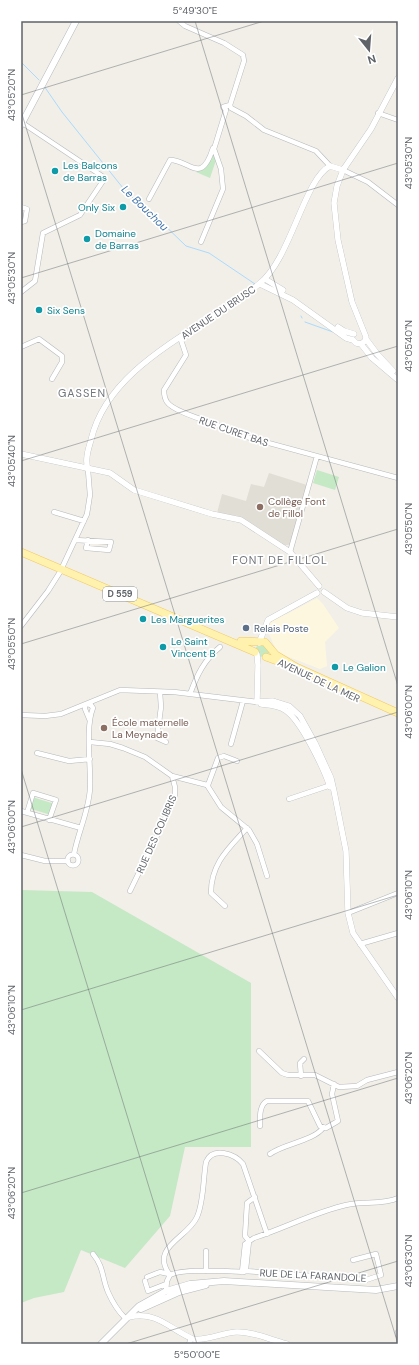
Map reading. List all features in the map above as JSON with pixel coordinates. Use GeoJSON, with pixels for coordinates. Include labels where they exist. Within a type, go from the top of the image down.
{"type":"FeatureCollection","features":[{"type":"Feature","properties":{"kind":"main road"},"geometry":{"type":"LineString","coordinates":[[21,122],[73,21]]}},
{"type":"Feature","properties":{"kind":"main road"},"geometry":{"type":"LineString","coordinates":[[52,62],[76,21]]}},
{"type":"Feature","properties":{"kind":"main road","name":"AVENUE DE LA MER"},"geometry":{"type":"LineString","coordinates":[[21,552],[220,636],[260,655],[274,659],[307,676],[366,702],[372,702]]}},
{"type":"Feature","properties":{"kind":"main road","name":"AVENUE DE LA MER"},"geometry":{"type":"LineString","coordinates":[[220,636],[247,643],[259,643],[269,646],[276,655],[296,666],[398,714]]}},
{"type":"Feature","properties":{"kind":"main road"},"geometry":{"type":"LineString","coordinates":[[259,643],[255,646],[260,655],[269,654],[269,646]]}},
{"type":"Feature","properties":{"kind":"main road"},"geometry":{"type":"LineString","coordinates":[[101,1344],[139,1306],[166,1291],[198,1282],[214,1281],[370,1290],[380,1290],[398,1286]]}},
{"type":"Feature","properties":{"kind":"main road"},"geometry":{"type":"LineString","coordinates":[[126,1319],[145,1307],[179,1292],[204,1286],[233,1282]]}},
{"type":"Feature","properties":{"kind":"main road"},"geometry":{"type":"LineString","coordinates":[[370,1290],[398,1282]]}},
{"type":"Feature","properties":{"kind":"main road"},"geometry":{"type":"LineString","coordinates":[[97,1344],[107,1337]]}},
{"type":"Feature","properties":{"kind":"street"},"geometry":{"type":"LineString","coordinates":[[179,21],[185,26],[235,48],[243,55],[244,61],[231,106]]}},
{"type":"Feature","properties":{"kind":"street"},"geometry":{"type":"LineString","coordinates":[[398,78],[378,113],[371,129],[343,170],[335,194],[334,215],[352,302],[360,325],[356,344],[361,344],[372,358],[398,380]]}},
{"type":"Feature","properties":{"kind":"street"},"geometry":{"type":"LineString","coordinates":[[149,199],[170,160],[190,168],[198,168],[208,162],[225,108],[231,106]]}},
{"type":"Feature","properties":{"kind":"street"},"geometry":{"type":"LineString","coordinates":[[231,106],[264,130],[316,151],[330,166],[343,170],[368,182],[398,205]]}},
{"type":"Feature","properties":{"kind":"street"},"geometry":{"type":"LineString","coordinates":[[378,113],[398,120]]}},
{"type":"Feature","properties":{"kind":"street"},"geometry":{"type":"LineString","coordinates":[[21,122],[105,178],[80,215],[43,233],[35,281],[21,292]]}},
{"type":"Feature","properties":{"kind":"street"},"geometry":{"type":"LineString","coordinates":[[201,242],[223,189],[221,169],[214,149],[214,144]]}},
{"type":"Feature","properties":{"kind":"street","name":"AVENUE DU BRUSC"},"geometry":{"type":"LineString","coordinates":[[88,470],[87,456],[93,430],[99,416],[111,399],[144,364],[180,337],[263,281],[285,249],[307,196],[330,166]]}},
{"type":"Feature","properties":{"kind":"street"},"geometry":{"type":"LineString","coordinates":[[21,207],[27,209],[27,212],[25,221],[21,222]]}},
{"type":"Feature","properties":{"kind":"street"},"geometry":{"type":"LineString","coordinates":[[263,281],[293,300],[346,338],[357,334],[366,339],[380,358],[398,375]]}},
{"type":"Feature","properties":{"kind":"street","name":"RUE CURET BAS"},"geometry":{"type":"LineString","coordinates":[[180,337],[186,355],[164,390],[167,402],[171,406],[223,426],[243,436],[398,478]]}},
{"type":"Feature","properties":{"kind":"street"},"geometry":{"type":"LineString","coordinates":[[21,347],[39,339],[62,356],[62,362],[52,379]]}},
{"type":"Feature","properties":{"kind":"street"},"geometry":{"type":"LineString","coordinates":[[361,344],[366,339]]}},
{"type":"Feature","properties":{"kind":"street"},"geometry":{"type":"LineString","coordinates":[[21,454],[114,475],[134,490],[212,514],[241,520],[290,552],[319,586],[324,588],[324,592],[347,608],[362,613],[398,617]]}},
{"type":"Feature","properties":{"kind":"street"},"geometry":{"type":"LineString","coordinates":[[290,552],[317,456]]}},
{"type":"Feature","properties":{"kind":"street"},"geometry":{"type":"LineString","coordinates":[[22,624],[48,591],[61,569],[87,514],[90,495],[88,470]]}},
{"type":"Feature","properties":{"kind":"street"},"geometry":{"type":"LineString","coordinates":[[54,512],[84,521]]}},
{"type":"Feature","properties":{"kind":"street"},"geometry":{"type":"LineString","coordinates":[[75,540],[88,540],[110,542],[109,550],[86,548],[88,540]]}},
{"type":"Feature","properties":{"kind":"street"},"geometry":{"type":"LineString","coordinates":[[317,593],[316,588],[319,586]]}},
{"type":"Feature","properties":{"kind":"street"},"geometry":{"type":"LineString","coordinates":[[259,643],[268,620],[317,593],[320,594],[324,592]]}},
{"type":"Feature","properties":{"kind":"street"},"geometry":{"type":"LineString","coordinates":[[263,631],[269,646]]}},
{"type":"Feature","properties":{"kind":"street"},"geometry":{"type":"LineString","coordinates":[[190,694],[202,665],[208,656],[220,647]]}},
{"type":"Feature","properties":{"kind":"street"},"geometry":{"type":"LineString","coordinates":[[257,702],[258,665],[260,655]]}},
{"type":"Feature","properties":{"kind":"street"},"geometry":{"type":"LineString","coordinates":[[21,715],[45,716],[61,714],[78,708],[88,708],[99,698],[120,690],[190,694],[243,702],[280,702],[289,706],[296,712],[315,743],[331,785],[347,855],[348,913],[353,934],[398,998]]}},
{"type":"Feature","properties":{"kind":"street"},"geometry":{"type":"LineString","coordinates":[[160,692],[161,707],[157,738],[166,742]]}},
{"type":"Feature","properties":{"kind":"street"},"geometry":{"type":"LineString","coordinates":[[231,744],[243,702]]}},
{"type":"Feature","properties":{"kind":"street"},"geometry":{"type":"LineString","coordinates":[[68,861],[69,857],[74,854],[90,795],[91,722],[88,708]]}},
{"type":"Feature","properties":{"kind":"street"},"geometry":{"type":"LineString","coordinates":[[90,742],[110,744],[130,750],[151,761],[172,776],[208,785],[221,807],[247,828],[257,844],[267,876]]}},
{"type":"Feature","properties":{"kind":"street"},"geometry":{"type":"LineString","coordinates":[[37,753],[69,760],[90,759]]}},
{"type":"Feature","properties":{"kind":"street"},"geometry":{"type":"LineString","coordinates":[[208,785],[218,758],[224,756],[237,761]]}},
{"type":"Feature","properties":{"kind":"street","name":"RUE DES COLIBRIS"},"geometry":{"type":"LineString","coordinates":[[130,891],[175,798],[175,787],[172,776]]}},
{"type":"Feature","properties":{"kind":"street"},"geometry":{"type":"LineString","coordinates":[[289,799],[331,785]]}},
{"type":"Feature","properties":{"kind":"street"},"geometry":{"type":"LineString","coordinates":[[27,813],[33,793],[56,800],[49,820]]}},
{"type":"Feature","properties":{"kind":"street"},"geometry":{"type":"LineString","coordinates":[[21,811],[81,828]]}},
{"type":"Feature","properties":{"kind":"street"},"geometry":{"type":"LineString","coordinates":[[224,906],[211,893],[217,864],[221,856],[247,828]]}},
{"type":"Feature","properties":{"kind":"street"},"geometry":{"type":"LineString","coordinates":[[68,861],[71,866],[78,863],[78,858],[74,854]]}},
{"type":"Feature","properties":{"kind":"street"},"geometry":{"type":"LineString","coordinates":[[21,855],[45,861],[68,861]]}},
{"type":"Feature","properties":{"kind":"street"},"geometry":{"type":"LineString","coordinates":[[348,913],[398,892]]}},
{"type":"Feature","properties":{"kind":"street"},"geometry":{"type":"LineString","coordinates":[[360,944],[398,933]]}},
{"type":"Feature","properties":{"kind":"street"},"geometry":{"type":"LineString","coordinates":[[259,1051],[282,1073],[288,1075],[321,1077],[339,1086],[356,1086],[367,1080],[398,1072]]}},
{"type":"Feature","properties":{"kind":"street"},"geometry":{"type":"LineString","coordinates":[[301,1076],[300,1063],[304,1059]]}},
{"type":"Feature","properties":{"kind":"street"},"geometry":{"type":"LineString","coordinates":[[270,1154],[288,1145],[293,1145],[322,1128],[326,1128],[338,1121],[332,1094],[334,1084]]}},
{"type":"Feature","properties":{"kind":"street"},"geometry":{"type":"LineString","coordinates":[[260,1126],[260,1118],[265,1102],[304,1100],[308,1101],[322,1128]]}},
{"type":"Feature","properties":{"kind":"street"},"geometry":{"type":"LineString","coordinates":[[166,1291],[166,1284],[170,1274],[165,1265],[166,1251],[172,1242],[189,1229],[197,1217],[208,1158],[219,1153],[228,1154],[237,1158],[245,1168],[267,1234]]}},
{"type":"Feature","properties":{"kind":"street"},"geometry":{"type":"LineString","coordinates":[[249,1241],[245,1236],[247,1203],[255,1197]]}},
{"type":"Feature","properties":{"kind":"street"},"geometry":{"type":"LineString","coordinates":[[244,1271],[244,1246],[249,1241],[348,1204],[393,1200],[398,1198]]}},
{"type":"Feature","properties":{"kind":"street"},"geometry":{"type":"LineString","coordinates":[[206,1251],[206,1271]]}},
{"type":"Feature","properties":{"kind":"street"},"geometry":{"type":"LineString","coordinates":[[93,1254],[103,1270],[107,1291],[119,1312],[126,1319],[147,1315],[160,1320],[190,1341],[231,1332],[243,1332],[287,1344]]}},
{"type":"Feature","properties":{"kind":"street","name":"RUE DE LA FARANDOLE"},"geometry":{"type":"LineString","coordinates":[[166,1284],[148,1291],[146,1279],[160,1272],[170,1274],[178,1272],[206,1271],[244,1271],[362,1280],[382,1275],[376,1254],[354,1260]]}},
{"type":"Feature","properties":{"kind":"shaded area","name":"Collège Font de Fillol"},"geometry":{"type":"Polygon","coordinates":[[[269,473],[307,485],[290,544],[288,545],[283,545],[238,516],[217,513],[222,494],[246,501],[251,484],[264,487],[269,473]]]}},
{"type":"Feature","properties":{"kind":"shaded area"},"geometry":{"type":"Polygon","coordinates":[[[317,598],[323,604],[339,628],[325,642],[327,666],[320,669],[281,654],[276,650],[268,632],[268,624],[275,618],[287,614],[317,598]]]}},
{"type":"Feature","properties":{"kind":"green space"},"geometry":{"type":"Polygon","coordinates":[[[213,155],[216,160],[210,178],[196,172],[208,165],[213,155]]]}},
{"type":"Feature","properties":{"kind":"green space"},"geometry":{"type":"Polygon","coordinates":[[[317,470],[339,477],[335,490],[313,483],[317,470]]]}},
{"type":"Feature","properties":{"kind":"green space"},"geometry":{"type":"Polygon","coordinates":[[[260,642],[270,651],[262,657],[258,656],[255,649],[260,642]]]}},
{"type":"Feature","properties":{"kind":"green space"},"geometry":{"type":"Polygon","coordinates":[[[32,797],[55,804],[51,815],[28,808],[32,797]]]}},
{"type":"Feature","properties":{"kind":"green space"},"geometry":{"type":"Polygon","coordinates":[[[21,890],[92,892],[251,983],[251,1147],[185,1147],[170,1216],[125,1268],[81,1250],[64,1292],[34,1298],[21,1303],[21,890]]]}},
{"type":"Feature","properties":{"kind":"waterway","name":"Le Bouchou"},"geometry":{"type":"LineString","coordinates":[[21,62],[39,80]]}},
{"type":"Feature","properties":{"kind":"waterway","name":"Le Bouchou"},"geometry":{"type":"LineString","coordinates":[[44,86],[62,112],[127,193],[154,215],[186,246],[209,253],[255,284]]}},
{"type":"Feature","properties":{"kind":"waterway","name":"Le Bouchou"},"geometry":{"type":"LineString","coordinates":[[305,322],[333,332]]}},
{"type":"Feature","properties":{"kind":"place","name":"Les Balcons de Barras"},"geometry":{"type":"Point","coordinates":[55,171]}},
{"type":"Feature","properties":{"kind":"place","name":"Only Six"},"geometry":{"type":"Point","coordinates":[123,207]}},
{"type":"Feature","properties":{"kind":"place","name":"Domaine de Barras"},"geometry":{"type":"Point","coordinates":[87,239]}},
{"type":"Feature","properties":{"kind":"place","name":"Six Sens"},"geometry":{"type":"Point","coordinates":[39,310]}},
{"type":"Feature","properties":{"kind":"place","name":"Collège Font de Fillol"},"geometry":{"type":"Point","coordinates":[260,507]}},
{"type":"Feature","properties":{"kind":"place","name":"Les Marguerites"},"geometry":{"type":"Point","coordinates":[143,619]}},
{"type":"Feature","properties":{"kind":"place","name":"Relais Poste"},"geometry":{"type":"Point","coordinates":[246,628]}},
{"type":"Feature","properties":{"kind":"place","name":"Le Saint Vincent B"},"geometry":{"type":"Point","coordinates":[163,647]}},
{"type":"Feature","properties":{"kind":"place","name":"Le Galion"},"geometry":{"type":"Point","coordinates":[335,667]}},
{"type":"Feature","properties":{"kind":"place","name":"École maternelle La Meynade"},"geometry":{"type":"Point","coordinates":[104,728]}},
{"type":"Feature","properties":{"kind":"district","name":"GASSEN"},"geometry":{"type":"Point","coordinates":[82,393]}},
{"type":"Feature","properties":{"kind":"district","name":"FONT DE FILLOL"},"geometry":{"type":"Point","coordinates":[280,560]}}]}
